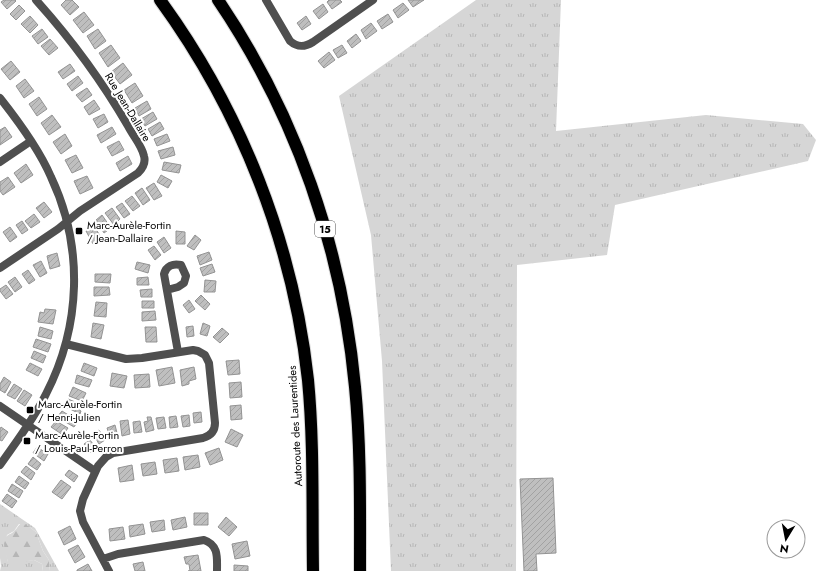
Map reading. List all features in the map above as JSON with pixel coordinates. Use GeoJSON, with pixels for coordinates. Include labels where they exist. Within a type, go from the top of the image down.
{"type":"FeatureCollection","features":[{"type":"Feature","properties":{"kind":"highway","name":"Autoroute des Laurentides"},"geometry":{"type":"LineString","coordinates":[[160,0],[182,31],[205,69],[236,128],[262,187],[284,257],[299,325],[308,387],[312,464],[313,571]]}},
{"type":"Feature","properties":{"kind":"highway","name":"15"},"geometry":{"type":"LineString","coordinates":[[218,0],[255,58],[287,123],[317,200],[334,261],[348,330],[357,400],[359,441],[360,571]]}},
{"type":"Feature","properties":{"kind":"street","name":"Rue Jean-Dallaire"},"geometry":{"type":"LineString","coordinates":[[0,268],[138,173],[143,166],[144,158],[142,150],[103,85],[70,39],[36,0]]}},
{"type":"Feature","properties":{"kind":"street"},"geometry":{"type":"LineString","coordinates":[[266,0],[289,39],[292,43],[299,46],[306,46],[313,42],[373,0]]}},
{"type":"Feature","properties":{"kind":"street"},"geometry":{"type":"LineString","coordinates":[[0,98],[31,141],[52,177],[61,199],[73,254],[74,286],[73,312],[66,344],[58,368],[46,394],[0,465]]}},
{"type":"Feature","properties":{"kind":"street"},"geometry":{"type":"LineString","coordinates":[[0,162],[31,141]]}},
{"type":"Feature","properties":{"kind":"street"},"geometry":{"type":"LineString","coordinates":[[167,290],[178,352]]}},
{"type":"Feature","properties":{"kind":"street"},"geometry":{"type":"LineString","coordinates":[[66,344],[126,359],[136,359],[196,350],[203,353],[207,357],[209,363],[215,421],[215,426],[212,433],[203,438],[113,453],[103,460],[95,471],[81,502],[80,511],[83,522],[109,571]]}},
{"type":"Feature","properties":{"kind":"street"},"geometry":{"type":"LineString","coordinates":[[0,406],[95,471]]}},
{"type":"Feature","properties":{"kind":"street"},"geometry":{"type":"LineString","coordinates":[[103,559],[118,554],[204,540],[210,542],[216,548],[217,571]]}},
{"type":"Feature","properties":{"kind":"green space"},"geometry":{"type":"Polygon","coordinates":[[[476,0],[561,0],[556,131],[706,115],[803,124],[816,140],[808,161],[615,205],[607,255],[517,265],[516,571],[391,571],[382,361],[371,235],[339,96],[476,0]]]}},
{"type":"Feature","properties":{"kind":"green space"},"geometry":{"type":"Polygon","coordinates":[[[0,504],[35,528],[59,571],[50,571],[49,560],[43,551],[36,532],[31,528],[19,524],[14,531],[7,535],[5,546],[8,562],[34,560],[42,564],[43,571],[0,571],[0,504]]]}},
{"type":"Feature","properties":{"kind":"green space"},"geometry":{"type":"Polygon","coordinates":[[[23,523],[36,532],[43,551],[49,560],[50,571],[43,571],[42,564],[34,560],[10,564],[8,562],[4,542],[7,536],[23,523]]]}},
{"type":"Feature","properties":{"kind":"building"},"geometry":{"type":"Polygon","coordinates":[[[4,0],[16,1],[7,9],[1,2],[4,0]]]}},
{"type":"Feature","properties":{"kind":"building"},"geometry":{"type":"Polygon","coordinates":[[[66,0],[72,0],[79,7],[70,15],[61,5],[66,0]]]}},
{"type":"Feature","properties":{"kind":"building"},"geometry":{"type":"Polygon","coordinates":[[[329,0],[340,0],[342,2],[332,9],[327,2],[329,0]]]}},
{"type":"Feature","properties":{"kind":"building"},"geometry":{"type":"Polygon","coordinates":[[[408,0],[424,0],[413,7],[408,0]]]}},
{"type":"Feature","properties":{"kind":"building"},"geometry":{"type":"Polygon","coordinates":[[[403,3],[409,10],[398,18],[393,10],[403,3]]]}},
{"type":"Feature","properties":{"kind":"building"},"geometry":{"type":"Polygon","coordinates":[[[323,4],[328,12],[319,19],[313,11],[323,4]]]}},
{"type":"Feature","properties":{"kind":"building"},"geometry":{"type":"Polygon","coordinates":[[[19,5],[25,11],[16,20],[10,14],[19,5]]]}},
{"type":"Feature","properties":{"kind":"building"},"geometry":{"type":"Polygon","coordinates":[[[84,12],[94,25],[83,33],[73,20],[84,12]]]}},
{"type":"Feature","properties":{"kind":"building"},"geometry":{"type":"Polygon","coordinates":[[[388,14],[393,22],[382,29],[377,21],[388,14]]]}},
{"type":"Feature","properties":{"kind":"building"},"geometry":{"type":"Polygon","coordinates":[[[30,16],[38,25],[30,33],[21,24],[30,16]]]}},
{"type":"Feature","properties":{"kind":"building"},"geometry":{"type":"Polygon","coordinates":[[[306,16],[311,24],[302,30],[297,23],[306,16]]]}},
{"type":"Feature","properties":{"kind":"building"},"geometry":{"type":"Polygon","coordinates":[[[371,23],[377,31],[366,39],[361,30],[371,23]]]}},
{"type":"Feature","properties":{"kind":"building"},"geometry":{"type":"Polygon","coordinates":[[[42,29],[48,37],[38,44],[32,36],[42,29]]]}},
{"type":"Feature","properties":{"kind":"building"},"geometry":{"type":"Polygon","coordinates":[[[98,29],[106,41],[95,49],[87,36],[98,29]]]}},
{"type":"Feature","properties":{"kind":"building"},"geometry":{"type":"Polygon","coordinates":[[[356,34],[361,41],[352,48],[347,41],[356,34]]]}},
{"type":"Feature","properties":{"kind":"building"},"geometry":{"type":"Polygon","coordinates":[[[50,39],[58,48],[49,55],[41,46],[50,39]]]}},
{"type":"Feature","properties":{"kind":"building"},"geometry":{"type":"Polygon","coordinates":[[[111,45],[120,58],[108,67],[99,53],[111,45]]]}},
{"type":"Feature","properties":{"kind":"building"},"geometry":{"type":"Polygon","coordinates":[[[342,45],[347,53],[338,58],[333,50],[342,45]]]}},
{"type":"Feature","properties":{"kind":"building"},"geometry":{"type":"Polygon","coordinates":[[[329,52],[335,60],[324,68],[318,61],[329,52]]]}},
{"type":"Feature","properties":{"kind":"building"},"geometry":{"type":"Polygon","coordinates":[[[11,61],[20,72],[10,80],[1,69],[11,61]]]}},
{"type":"Feature","properties":{"kind":"building"},"geometry":{"type":"Polygon","coordinates":[[[123,63],[132,75],[120,84],[111,72],[123,63]]]}},
{"type":"Feature","properties":{"kind":"building"},"geometry":{"type":"Polygon","coordinates":[[[70,64],[75,71],[63,79],[58,72],[70,64]]]}},
{"type":"Feature","properties":{"kind":"building"},"geometry":{"type":"Polygon","coordinates":[[[78,76],[83,83],[72,91],[67,84],[78,76]]]}},
{"type":"Feature","properties":{"kind":"building"},"geometry":{"type":"Polygon","coordinates":[[[25,79],[34,91],[24,98],[16,86],[25,79]]]}},
{"type":"Feature","properties":{"kind":"building"},"geometry":{"type":"Polygon","coordinates":[[[135,83],[143,96],[132,103],[124,90],[135,83]]]}},
{"type":"Feature","properties":{"kind":"building"},"geometry":{"type":"Polygon","coordinates":[[[87,88],[92,95],[82,102],[76,95],[87,88]]]}},
{"type":"Feature","properties":{"kind":"building"},"geometry":{"type":"Polygon","coordinates":[[[39,97],[47,109],[37,116],[29,104],[39,97]]]}},
{"type":"Feature","properties":{"kind":"building"},"geometry":{"type":"Polygon","coordinates":[[[94,100],[100,109],[89,115],[84,107],[94,100]]]}},
{"type":"Feature","properties":{"kind":"building"},"geometry":{"type":"Polygon","coordinates":[[[147,101],[151,109],[139,116],[135,108],[147,101]]]}},
{"type":"Feature","properties":{"kind":"building"},"geometry":{"type":"Polygon","coordinates":[[[153,112],[157,119],[145,126],[141,119],[153,112]]]}},
{"type":"Feature","properties":{"kind":"building"},"geometry":{"type":"Polygon","coordinates":[[[104,114],[108,122],[98,128],[93,119],[104,114]]]}},
{"type":"Feature","properties":{"kind":"building"},"geometry":{"type":"Polygon","coordinates":[[[52,115],[61,127],[49,135],[41,123],[52,115]]]}},
{"type":"Feature","properties":{"kind":"building"},"geometry":{"type":"Polygon","coordinates":[[[160,122],[164,129],[152,136],[148,129],[160,122]]]}},
{"type":"Feature","properties":{"kind":"building"},"geometry":{"type":"Polygon","coordinates":[[[5,127],[12,137],[0,145],[0,130],[5,127]]]}},
{"type":"Feature","properties":{"kind":"building"},"geometry":{"type":"Polygon","coordinates":[[[112,127],[116,134],[101,143],[97,135],[112,127]]]}},
{"type":"Feature","properties":{"kind":"building"},"geometry":{"type":"Polygon","coordinates":[[[65,134],[72,146],[61,154],[53,142],[65,134]]]}},
{"type":"Feature","properties":{"kind":"building"},"geometry":{"type":"Polygon","coordinates":[[[167,134],[170,141],[157,146],[154,139],[167,134]]]}},
{"type":"Feature","properties":{"kind":"building"},"geometry":{"type":"Polygon","coordinates":[[[119,141],[124,150],[112,156],[107,147],[119,141]]]}},
{"type":"Feature","properties":{"kind":"building"},"geometry":{"type":"Polygon","coordinates":[[[173,147],[175,155],[161,159],[158,151],[173,147]]]}},
{"type":"Feature","properties":{"kind":"building"},"geometry":{"type":"Polygon","coordinates":[[[76,155],[83,168],[72,173],[65,160],[76,155]]]}},
{"type":"Feature","properties":{"kind":"building"},"geometry":{"type":"Polygon","coordinates":[[[128,156],[132,164],[120,171],[116,163],[128,156]]]}},
{"type":"Feature","properties":{"kind":"building"},"geometry":{"type":"Polygon","coordinates":[[[164,162],[181,165],[179,173],[162,170],[164,162]]]}},
{"type":"Feature","properties":{"kind":"building"},"geometry":{"type":"Polygon","coordinates":[[[26,164],[33,175],[21,183],[14,173],[26,164]]]}},
{"type":"Feature","properties":{"kind":"building"},"geometry":{"type":"Polygon","coordinates":[[[161,175],[172,181],[168,188],[157,182],[161,175]]]}},
{"type":"Feature","properties":{"kind":"building"},"geometry":{"type":"Polygon","coordinates":[[[87,176],[93,188],[80,194],[74,181],[87,176]]]}},
{"type":"Feature","properties":{"kind":"building"},"geometry":{"type":"Polygon","coordinates":[[[8,177],[15,187],[3,195],[0,191],[0,182],[8,177]]]}},
{"type":"Feature","properties":{"kind":"building"},"geometry":{"type":"Polygon","coordinates":[[[154,183],[162,196],[154,200],[146,188],[154,183]]]}},
{"type":"Feature","properties":{"kind":"building"},"geometry":{"type":"Polygon","coordinates":[[[142,188],[150,200],[143,205],[135,193],[142,188]]]}},
{"type":"Feature","properties":{"kind":"building"},"geometry":{"type":"Polygon","coordinates":[[[132,196],[140,206],[133,211],[125,201],[132,196]]]}},
{"type":"Feature","properties":{"kind":"building"},"geometry":{"type":"Polygon","coordinates":[[[44,202],[52,212],[44,218],[36,208],[44,202]]]}},
{"type":"Feature","properties":{"kind":"building"},"geometry":{"type":"Polygon","coordinates":[[[122,203],[130,214],[124,218],[116,207],[122,203]]]}},
{"type":"Feature","properties":{"kind":"building"},"geometry":{"type":"Polygon","coordinates":[[[112,208],[120,219],[114,225],[105,213],[112,208]]]}},
{"type":"Feature","properties":{"kind":"building"},"geometry":{"type":"Polygon","coordinates":[[[34,214],[40,222],[31,228],[25,221],[34,214]]]}},
{"type":"Feature","properties":{"kind":"building"},"geometry":{"type":"Polygon","coordinates":[[[102,215],[111,228],[104,233],[96,220],[102,215]]]}},
{"type":"Feature","properties":{"kind":"building"},"geometry":{"type":"Polygon","coordinates":[[[22,221],[28,230],[22,234],[16,225],[22,221]]]}},
{"type":"Feature","properties":{"kind":"building"},"geometry":{"type":"Polygon","coordinates":[[[94,226],[102,239],[93,244],[86,231],[94,226]]]}},
{"type":"Feature","properties":{"kind":"building"},"geometry":{"type":"Polygon","coordinates":[[[10,227],[17,237],[10,242],[3,232],[10,227]]]}},
{"type":"Feature","properties":{"kind":"building"},"geometry":{"type":"Polygon","coordinates":[[[176,231],[185,232],[185,244],[176,244],[176,231]]]}},
{"type":"Feature","properties":{"kind":"building"},"geometry":{"type":"Polygon","coordinates":[[[195,235],[201,240],[194,250],[187,246],[195,235]]]}},
{"type":"Feature","properties":{"kind":"building"},"geometry":{"type":"Polygon","coordinates":[[[164,237],[171,248],[164,253],[157,242],[164,237]]]}},
{"type":"Feature","properties":{"kind":"building"},"geometry":{"type":"Polygon","coordinates":[[[154,246],[161,255],[155,260],[148,250],[154,246]]]}},
{"type":"Feature","properties":{"kind":"building"},"geometry":{"type":"Polygon","coordinates":[[[209,252],[212,260],[200,265],[197,256],[209,252]]]}},
{"type":"Feature","properties":{"kind":"building"},"geometry":{"type":"Polygon","coordinates":[[[57,253],[60,266],[50,269],[47,256],[57,253]]]}},
{"type":"Feature","properties":{"kind":"building"},"geometry":{"type":"Polygon","coordinates":[[[41,261],[47,273],[40,277],[33,265],[41,261]]]}},
{"type":"Feature","properties":{"kind":"building"},"geometry":{"type":"Polygon","coordinates":[[[137,262],[150,265],[148,273],[135,269],[137,262]]]}},
{"type":"Feature","properties":{"kind":"building"},"geometry":{"type":"Polygon","coordinates":[[[212,264],[215,272],[203,276],[200,268],[212,264]]]}},
{"type":"Feature","properties":{"kind":"building"},"geometry":{"type":"Polygon","coordinates":[[[28,270],[35,280],[29,284],[22,274],[28,270]]]}},
{"type":"Feature","properties":{"kind":"building"},"geometry":{"type":"Polygon","coordinates":[[[95,274],[111,274],[110,283],[95,282],[95,274]]]}},
{"type":"Feature","properties":{"kind":"building"},"geometry":{"type":"Polygon","coordinates":[[[15,277],[22,287],[15,292],[8,282],[15,277]]]}},
{"type":"Feature","properties":{"kind":"building"},"geometry":{"type":"Polygon","coordinates":[[[148,277],[149,285],[137,285],[137,278],[148,277]]]}},
{"type":"Feature","properties":{"kind":"building"},"geometry":{"type":"Polygon","coordinates":[[[205,280],[216,281],[215,292],[204,292],[205,280]]]}},
{"type":"Feature","properties":{"kind":"building"},"geometry":{"type":"Polygon","coordinates":[[[6,285],[13,294],[6,299],[0,289],[6,285]]]}},
{"type":"Feature","properties":{"kind":"building"},"geometry":{"type":"Polygon","coordinates":[[[94,287],[109,287],[110,295],[94,296],[94,287]]]}},
{"type":"Feature","properties":{"kind":"building"},"geometry":{"type":"Polygon","coordinates":[[[152,289],[152,297],[141,297],[140,290],[152,289]]]}},
{"type":"Feature","properties":{"kind":"building"},"geometry":{"type":"Polygon","coordinates":[[[201,295],[210,304],[205,310],[195,301],[201,295]]]}},
{"type":"Feature","properties":{"kind":"building"},"geometry":{"type":"Polygon","coordinates":[[[189,300],[195,309],[189,313],[183,305],[189,300]]]}},
{"type":"Feature","properties":{"kind":"building"},"geometry":{"type":"Polygon","coordinates":[[[142,301],[154,301],[154,308],[142,308],[142,301]]]}},
{"type":"Feature","properties":{"kind":"building"},"geometry":{"type":"Polygon","coordinates":[[[96,302],[107,303],[106,317],[94,316],[96,302]]]}},
{"type":"Feature","properties":{"kind":"building"},"geometry":{"type":"Polygon","coordinates":[[[45,309],[56,310],[53,324],[38,322],[40,312],[44,313],[45,309]]]}},
{"type":"Feature","properties":{"kind":"building"},"geometry":{"type":"Polygon","coordinates":[[[155,311],[156,320],[142,321],[142,312],[155,311]]]}},
{"type":"Feature","properties":{"kind":"building"},"geometry":{"type":"Polygon","coordinates":[[[93,323],[104,325],[101,339],[91,337],[93,323]]]}},
{"type":"Feature","properties":{"kind":"building"},"geometry":{"type":"Polygon","coordinates":[[[203,323],[210,326],[207,336],[200,334],[203,323]]]}},
{"type":"Feature","properties":{"kind":"building"},"geometry":{"type":"Polygon","coordinates":[[[193,326],[194,336],[187,337],[186,327],[193,326]]]}},
{"type":"Feature","properties":{"kind":"building"},"geometry":{"type":"Polygon","coordinates":[[[40,327],[53,331],[51,339],[38,336],[40,327]]]}},
{"type":"Feature","properties":{"kind":"building"},"geometry":{"type":"Polygon","coordinates":[[[145,327],[156,327],[157,342],[146,342],[145,327]]]}},
{"type":"Feature","properties":{"kind":"building"},"geometry":{"type":"Polygon","coordinates":[[[222,328],[229,334],[220,343],[213,337],[222,328]]]}},
{"type":"Feature","properties":{"kind":"building"},"geometry":{"type":"Polygon","coordinates":[[[36,339],[51,344],[48,352],[33,347],[36,339]]]}},
{"type":"Feature","properties":{"kind":"building"},"geometry":{"type":"Polygon","coordinates":[[[34,351],[46,356],[43,363],[31,358],[34,351]]]}},
{"type":"Feature","properties":{"kind":"building"},"geometry":{"type":"Polygon","coordinates":[[[239,360],[240,374],[228,375],[226,361],[239,360]]]}},
{"type":"Feature","properties":{"kind":"building"},"geometry":{"type":"Polygon","coordinates":[[[30,363],[42,369],[38,376],[26,370],[30,363]]]}},
{"type":"Feature","properties":{"kind":"building"},"geometry":{"type":"Polygon","coordinates":[[[84,363],[97,368],[94,376],[81,371],[84,363]]]}},
{"type":"Feature","properties":{"kind":"building"},"geometry":{"type":"Polygon","coordinates":[[[172,367],[175,383],[159,386],[156,370],[172,367]]]}},
{"type":"Feature","properties":{"kind":"building"},"geometry":{"type":"Polygon","coordinates":[[[194,367],[196,379],[189,381],[189,384],[182,386],[180,370],[194,367]]]}},
{"type":"Feature","properties":{"kind":"building"},"geometry":{"type":"Polygon","coordinates":[[[112,373],[127,376],[124,388],[110,386],[112,373]]]}},
{"type":"Feature","properties":{"kind":"building"},"geometry":{"type":"Polygon","coordinates":[[[149,374],[150,387],[135,388],[134,375],[149,374]]]}},
{"type":"Feature","properties":{"kind":"building"},"geometry":{"type":"Polygon","coordinates":[[[77,375],[92,380],[89,387],[75,383],[77,375]]]}},
{"type":"Feature","properties":{"kind":"building"},"geometry":{"type":"Polygon","coordinates":[[[4,377],[11,382],[5,393],[0,390],[0,384],[4,377]]]}},
{"type":"Feature","properties":{"kind":"building"},"geometry":{"type":"Polygon","coordinates":[[[241,382],[242,397],[230,398],[229,383],[241,382]]]}},
{"type":"Feature","properties":{"kind":"building"},"geometry":{"type":"Polygon","coordinates":[[[14,384],[22,389],[15,399],[7,395],[14,384]]]}},
{"type":"Feature","properties":{"kind":"building"},"geometry":{"type":"Polygon","coordinates":[[[73,387],[86,393],[82,401],[69,396],[73,387]]]}},
{"type":"Feature","properties":{"kind":"building"},"geometry":{"type":"Polygon","coordinates":[[[24,390],[32,395],[25,406],[17,401],[24,390]]]}},
{"type":"Feature","properties":{"kind":"building"},"geometry":{"type":"Polygon","coordinates":[[[68,399],[80,404],[78,409],[81,411],[80,414],[64,406],[68,399]]]}},
{"type":"Feature","properties":{"kind":"building"},"geometry":{"type":"Polygon","coordinates":[[[241,405],[242,419],[231,420],[230,406],[241,405]]]}},
{"type":"Feature","properties":{"kind":"building"},"geometry":{"type":"Polygon","coordinates":[[[62,411],[78,421],[74,427],[57,417],[62,411]]]}},
{"type":"Feature","properties":{"kind":"building"},"geometry":{"type":"Polygon","coordinates":[[[201,412],[202,422],[194,423],[193,413],[201,412]]]}},
{"type":"Feature","properties":{"kind":"building"},"geometry":{"type":"Polygon","coordinates":[[[189,415],[190,426],[183,427],[181,416],[189,415]]]}},
{"type":"Feature","properties":{"kind":"building"},"geometry":{"type":"Polygon","coordinates":[[[176,416],[178,427],[170,428],[169,417],[176,416]]]}},
{"type":"Feature","properties":{"kind":"building"},"geometry":{"type":"Polygon","coordinates":[[[147,417],[151,417],[154,430],[146,432],[144,422],[148,421],[147,417]]]}},
{"type":"Feature","properties":{"kind":"building"},"geometry":{"type":"Polygon","coordinates":[[[164,417],[166,428],[158,429],[156,418],[164,417]]]}},
{"type":"Feature","properties":{"kind":"building"},"geometry":{"type":"Polygon","coordinates":[[[128,420],[130,434],[122,436],[120,421],[128,420]]]}},
{"type":"Feature","properties":{"kind":"building"},"geometry":{"type":"Polygon","coordinates":[[[56,421],[68,428],[63,435],[51,427],[56,421]]]}},
{"type":"Feature","properties":{"kind":"building"},"geometry":{"type":"Polygon","coordinates":[[[140,421],[142,432],[134,433],[133,422],[140,421]]]}},
{"type":"Feature","properties":{"kind":"building"},"geometry":{"type":"Polygon","coordinates":[[[115,425],[118,437],[111,440],[107,428],[115,425]]]}},
{"type":"Feature","properties":{"kind":"building"},"geometry":{"type":"Polygon","coordinates":[[[1,427],[8,432],[2,441],[0,440],[1,427]]]}},
{"type":"Feature","properties":{"kind":"building"},"geometry":{"type":"Polygon","coordinates":[[[231,429],[243,435],[237,447],[225,442],[231,429]]]}},
{"type":"Feature","properties":{"kind":"building"},"geometry":{"type":"Polygon","coordinates":[[[99,430],[105,440],[99,444],[93,434],[99,430]]]}},
{"type":"Feature","properties":{"kind":"building"},"geometry":{"type":"Polygon","coordinates":[[[90,440],[96,448],[91,453],[84,444],[90,440]]]}},
{"type":"Feature","properties":{"kind":"building"},"geometry":{"type":"Polygon","coordinates":[[[37,447],[48,454],[44,461],[33,453],[37,447]]]}},
{"type":"Feature","properties":{"kind":"building"},"geometry":{"type":"Polygon","coordinates":[[[219,448],[223,460],[210,465],[205,453],[219,448]]]}},
{"type":"Feature","properties":{"kind":"building"},"geometry":{"type":"Polygon","coordinates":[[[198,455],[200,467],[185,470],[183,457],[198,455]]]}},
{"type":"Feature","properties":{"kind":"building"},"geometry":{"type":"Polygon","coordinates":[[[33,457],[41,464],[37,470],[28,464],[33,457]]]}},
{"type":"Feature","properties":{"kind":"building"},"geometry":{"type":"Polygon","coordinates":[[[177,458],[179,471],[165,473],[163,460],[177,458]]]}},
{"type":"Feature","properties":{"kind":"building"},"geometry":{"type":"Polygon","coordinates":[[[155,462],[157,474],[143,476],[141,464],[155,462]]]}},
{"type":"Feature","properties":{"kind":"building"},"geometry":{"type":"Polygon","coordinates":[[[132,465],[134,480],[120,482],[118,468],[132,465]]]}},
{"type":"Feature","properties":{"kind":"building"},"geometry":{"type":"Polygon","coordinates":[[[26,466],[35,473],[31,480],[21,472],[26,466]]]}},
{"type":"Feature","properties":{"kind":"building"},"geometry":{"type":"Polygon","coordinates":[[[69,470],[78,476],[74,482],[65,475],[69,470]]]}},
{"type":"Feature","properties":{"kind":"building"},"geometry":{"type":"Polygon","coordinates":[[[19,476],[29,483],[25,489],[15,482],[19,476]]]}},
{"type":"Feature","properties":{"kind":"building"},"geometry":{"type":"Polygon","coordinates":[[[553,478],[556,553],[536,554],[537,571],[524,571],[520,479],[553,478]]]}},
{"type":"Feature","properties":{"kind":"building"},"geometry":{"type":"Polygon","coordinates":[[[61,480],[71,487],[62,499],[52,492],[61,480]]]}},
{"type":"Feature","properties":{"kind":"building"},"geometry":{"type":"Polygon","coordinates":[[[12,484],[23,491],[19,498],[8,491],[12,484]]]}},
{"type":"Feature","properties":{"kind":"building"},"geometry":{"type":"Polygon","coordinates":[[[7,494],[17,501],[12,508],[2,501],[7,494]]]}},
{"type":"Feature","properties":{"kind":"building"},"geometry":{"type":"Polygon","coordinates":[[[194,513],[208,513],[208,525],[194,525],[194,513]]]}},
{"type":"Feature","properties":{"kind":"building"},"geometry":{"type":"Polygon","coordinates":[[[185,517],[187,527],[173,530],[171,520],[185,517]]]}},
{"type":"Feature","properties":{"kind":"building"},"geometry":{"type":"Polygon","coordinates":[[[226,517],[237,527],[229,536],[218,527],[226,517]]]}},
{"type":"Feature","properties":{"kind":"building"},"geometry":{"type":"Polygon","coordinates":[[[164,520],[165,530],[152,532],[150,522],[164,520]]]}},
{"type":"Feature","properties":{"kind":"building"},"geometry":{"type":"Polygon","coordinates":[[[143,524],[145,534],[130,537],[129,526],[143,524]]]}},
{"type":"Feature","properties":{"kind":"building"},"geometry":{"type":"Polygon","coordinates":[[[70,526],[76,539],[64,545],[58,532],[70,526]]]}},
{"type":"Feature","properties":{"kind":"building"},"geometry":{"type":"Polygon","coordinates":[[[123,527],[125,539],[110,541],[109,529],[123,527]]]}},
{"type":"Feature","properties":{"kind":"building"},"geometry":{"type":"Polygon","coordinates":[[[247,541],[250,556],[235,559],[232,544],[247,541]]]}},
{"type":"Feature","properties":{"kind":"building"},"geometry":{"type":"Polygon","coordinates":[[[78,545],[85,557],[75,563],[68,550],[78,545]]]}},
{"type":"Feature","properties":{"kind":"building"},"geometry":{"type":"Polygon","coordinates":[[[198,555],[201,571],[190,571],[189,564],[186,564],[184,557],[198,555]]]}},
{"type":"Feature","properties":{"kind":"building"},"geometry":{"type":"Polygon","coordinates":[[[143,562],[145,571],[135,571],[133,564],[143,562]]]}},
{"type":"Feature","properties":{"kind":"building"},"geometry":{"type":"Polygon","coordinates":[[[88,564],[92,571],[77,571],[77,570],[88,564]]]}},
{"type":"Feature","properties":{"kind":"building"},"geometry":{"type":"Polygon","coordinates":[[[234,565],[248,566],[248,571],[234,571],[234,565]]]}},
{"type":"Feature","properties":{"kind":"place","name":"Marc-Aurèle-Fortin / Jean-Dallaire"},"geometry":{"type":"Point","coordinates":[79,231]}},
{"type":"Feature","properties":{"kind":"place","name":"Marc-Aurèle-Fortin / Henri-Julien"},"geometry":{"type":"Point","coordinates":[30,410]}},
{"type":"Feature","properties":{"kind":"place","name":"Marc-Aurèle-Fortin / Louis-Paul-Perron"},"geometry":{"type":"Point","coordinates":[27,441]}}]}
